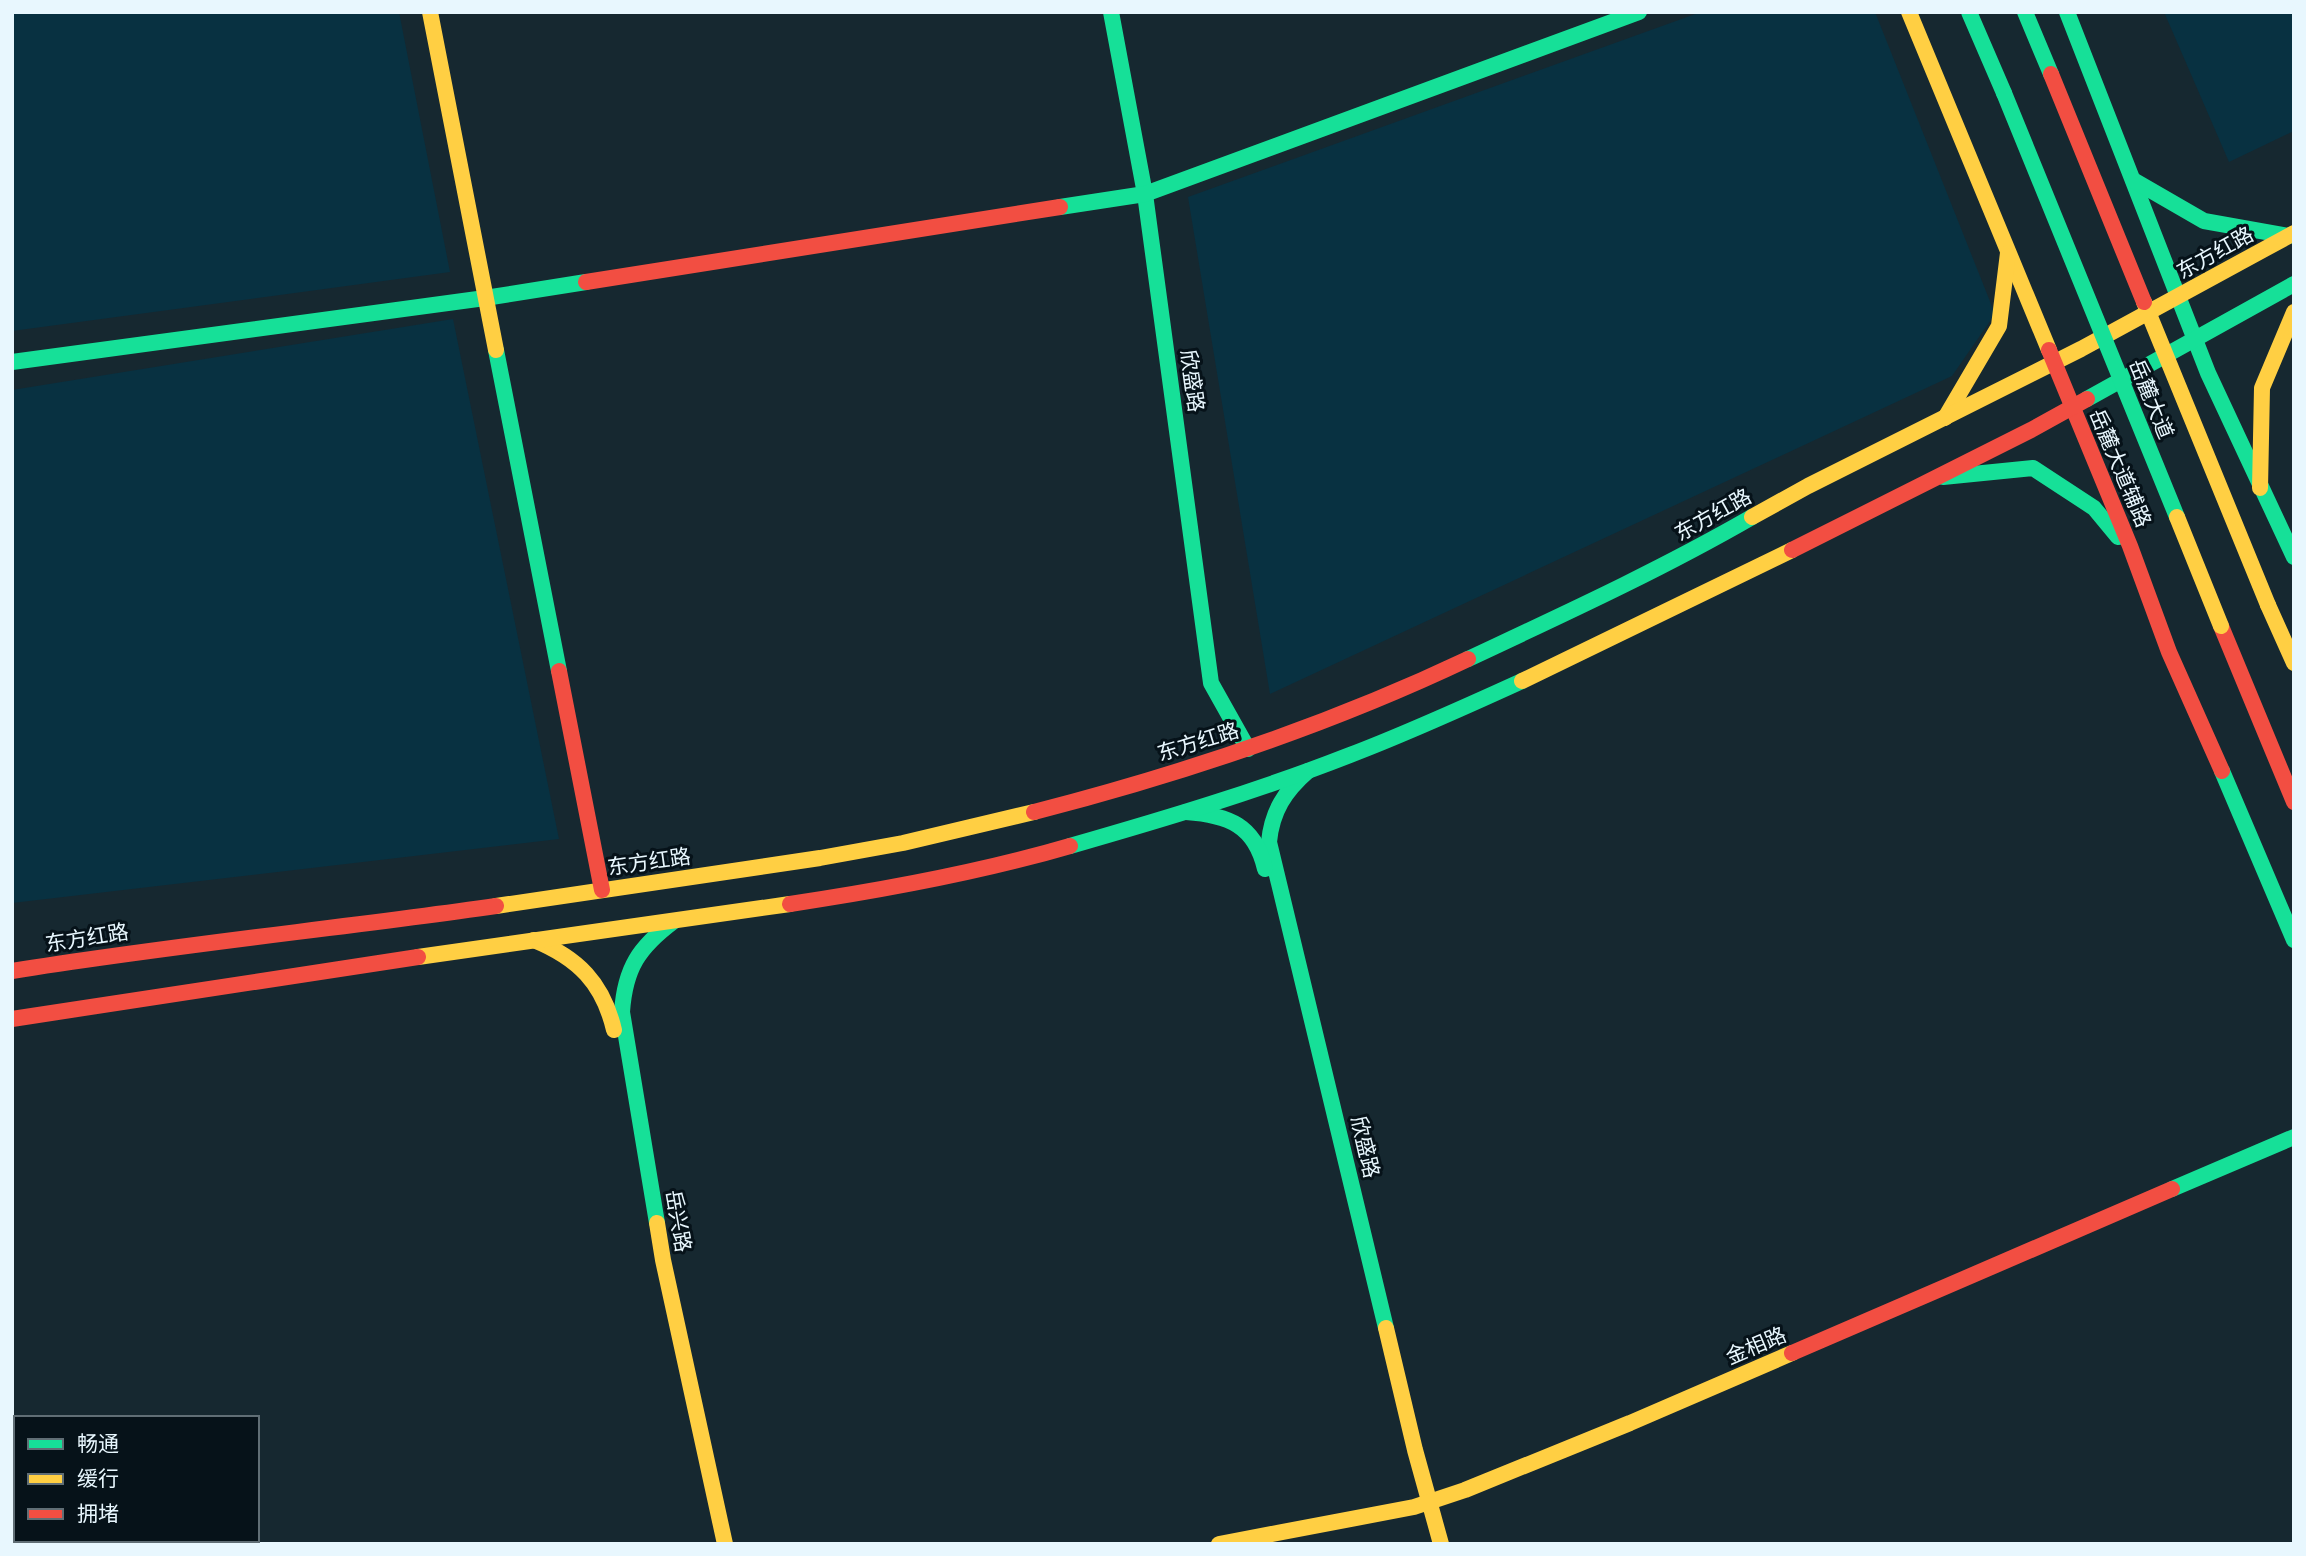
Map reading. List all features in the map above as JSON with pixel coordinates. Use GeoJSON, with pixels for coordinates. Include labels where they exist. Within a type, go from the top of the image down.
{"type":"FeatureCollection","features":[{"type":"Feature","properties":{"kind":"main road"},"geometry":{"type":"LineString","coordinates":[[430,12],[602,890]]}},
{"type":"Feature","properties":{"kind":"main road","name":"欣盛路"},"geometry":{"type":"LineString","coordinates":[[1111,12],[1145,194],[1211,683],[1248,748]]}},
{"type":"Feature","properties":{"kind":"main road"},"geometry":{"type":"LineString","coordinates":[[12,362],[485,298],[1145,194],[1639,12]]}},
{"type":"Feature","properties":{"kind":"main road","name":"岳麓大道辅路"},"geometry":{"type":"LineString","coordinates":[[1909,12],[2135,558],[2169,652],[2294,940]]}},
{"type":"Feature","properties":{"kind":"main road","name":"岳麓大道"},"geometry":{"type":"LineString","coordinates":[[1969,12],[2294,802]]}},
{"type":"Feature","properties":{"kind":"main road","name":"岳麓大道"},"geometry":{"type":"LineString","coordinates":[[2025,12],[2294,663]]}},
{"type":"Feature","properties":{"kind":"main road"},"geometry":{"type":"LineString","coordinates":[[2067,12],[2208,373],[2294,557]]}},
{"type":"Feature","properties":{"kind":"main road"},"geometry":{"type":"LineString","coordinates":[[2133,180],[2204,220],[2291,235]]}},
{"type":"Feature","properties":{"kind":"main road","name":"东方红路"},"geometry":{"type":"LineString","coordinates":[[12,971],[91,958],[324,930],[747,870],[916,840],[1089,798],[1248,748],[1349,711],[1507,642],[1700,547],[1808,486],[2054,363],[2179,298],[2291,235]]}},
{"type":"Feature","properties":{"kind":"main road"},"geometry":{"type":"LineString","coordinates":[[1945,418],[1999,326],[2008,253]]}},
{"type":"Feature","properties":{"kind":"main road"},"geometry":{"type":"LineString","coordinates":[[12,1019],[534,940],[817,901],[940,879],[1040,855],[1186,812],[1308,771],[1442,718],[1551,667],[1938,477],[2072,407],[2294,284]]}},
{"type":"Feature","properties":{"kind":"main road"},"geometry":{"type":"LineString","coordinates":[[2260,488],[2262,388],[2294,312]]}},
{"type":"Feature","properties":{"kind":"main road"},"geometry":{"type":"LineString","coordinates":[[1938,477],[2033,468],[2094,508],[2135,558]]}},
{"type":"Feature","properties":{"kind":"main road","name":"欣盛路"},"geometry":{"type":"LineString","coordinates":[[1308,771],[1281,799],[1270,825],[1269,842],[1426,1510],[1430,1544]]}},
{"type":"Feature","properties":{"kind":"main road","name":"欣盛路"},"geometry":{"type":"LineString","coordinates":[[1186,812],[1206,814],[1240,828],[1256,841],[1260,850],[1426,1510],[1441,1544]]}},
{"type":"Feature","properties":{"kind":"main road","name":"岳兴路"},"geometry":{"type":"LineString","coordinates":[[674,921],[649,941],[634,960],[624,983],[621,1012],[663,1260],[725,1544]]}},
{"type":"Feature","properties":{"kind":"main road","name":"岳兴路"},"geometry":{"type":"LineString","coordinates":[[534,940],[560,952],[587,973],[602,992],[611,1014],[630,1136],[657,1276],[714,1544]]}},
{"type":"Feature","properties":{"kind":"main road","name":"金相路"},"geometry":{"type":"LineString","coordinates":[[1219,1544],[1384,1514],[1426,1510],[1465,1490],[1630,1423],[2294,1137]]}},
{"type":"Feature","properties":{"kind":"main road","name":"金相路"},"geometry":{"type":"LineString","coordinates":[[1289,1544],[1386,1527],[1426,1510],[1576,1458],[2294,1150]]}},
{"type":"Feature","properties":{"kind":"shaded area"},"geometry":{"type":"Polygon","coordinates":[[[12,12],[399,12],[450,272],[12,331],[12,12]]]}},
{"type":"Feature","properties":{"kind":"shaded area"},"geometry":{"type":"Polygon","coordinates":[[[1701,12],[1875,12],[1995,314],[1952,376],[1270,694],[1188,197],[1701,12]]]}},
{"type":"Feature","properties":{"kind":"shaded area"},"geometry":{"type":"Polygon","coordinates":[[[2164,12],[2294,12],[2294,131],[2229,162],[2164,12]]]}},
{"type":"Feature","properties":{"kind":"shaded area"},"geometry":{"type":"Polygon","coordinates":[[[453,319],[559,839],[12,903],[12,390],[453,319]]]}},
{"type":"Feature","properties":{"kind":"traffic: fast"},"geometry":{"type":"LineString","coordinates":[[1111,12],[1145,194],[1211,683],[1248,749]]}},
{"type":"Feature","properties":{"kind":"traffic: fast"},"geometry":{"type":"LineString","coordinates":[[1060,207],[1145,194],[1639,12]]}},
{"type":"Feature","properties":{"kind":"traffic: fast"},"geometry":{"type":"LineString","coordinates":[[1969,12],[2004,93]]}},
{"type":"Feature","properties":{"kind":"traffic: fast"},"geometry":{"type":"LineString","coordinates":[[2025,12],[2051,74]]}},
{"type":"Feature","properties":{"kind":"traffic: fast"},"geometry":{"type":"LineString","coordinates":[[2067,12],[2208,373],[2294,557]]}},
{"type":"Feature","properties":{"kind":"traffic: fast"},"geometry":{"type":"LineString","coordinates":[[2004,93],[2177,517]]}},
{"type":"Feature","properties":{"kind":"traffic: fast"},"geometry":{"type":"LineString","coordinates":[[2133,180],[2204,221],[2289,236]]}},
{"type":"Feature","properties":{"kind":"traffic: fast"},"geometry":{"type":"LineString","coordinates":[[12,362],[586,282]]}},
{"type":"Feature","properties":{"kind":"traffic: fast"},"geometry":{"type":"LineString","coordinates":[[2087,399],[2294,284]]}},
{"type":"Feature","properties":{"kind":"traffic: fast"},"geometry":{"type":"LineString","coordinates":[[496,350],[559,671]]}},
{"type":"Feature","properties":{"kind":"traffic: fast"},"geometry":{"type":"LineString","coordinates":[[1943,477],[2033,468],[2094,508],[2118,537]]}},
{"type":"Feature","properties":{"kind":"traffic: fast"},"geometry":{"type":"LineString","coordinates":[[1468,659],[1647,573],[1752,517]]}},
{"type":"Feature","properties":{"kind":"traffic: fast"},"geometry":{"type":"LineString","coordinates":[[1070,846],[1281,781],[1372,747],[1522,681]]}},
{"type":"Feature","properties":{"kind":"traffic: fast"},"geometry":{"type":"LineString","coordinates":[[1308,771],[1281,802],[1273,821],[1269,842],[1386,1328]]}},
{"type":"Feature","properties":{"kind":"traffic: fast"},"geometry":{"type":"LineString","coordinates":[[2222,771],[2294,940]]}},
{"type":"Feature","properties":{"kind":"traffic: fast"},"geometry":{"type":"LineString","coordinates":[[1186,812],[1215,816],[1238,825],[1254,842],[1265,869]]}},
{"type":"Feature","properties":{"kind":"traffic: fast"},"geometry":{"type":"LineString","coordinates":[[657,1223],[622,1012],[626,983],[636,960],[652,940],[674,921]]}},
{"type":"Feature","properties":{"kind":"traffic: fast"},"geometry":{"type":"LineString","coordinates":[[2172,1189],[2294,1137]]}},
{"type":"Feature","properties":{"kind":"traffic: slow"},"geometry":{"type":"LineString","coordinates":[[430,12],[496,350]]}},
{"type":"Feature","properties":{"kind":"traffic: slow"},"geometry":{"type":"LineString","coordinates":[[1909,12],[2049,350]]}},
{"type":"Feature","properties":{"kind":"traffic: slow"},"geometry":{"type":"LineString","coordinates":[[1752,517],[1808,486],[2081,349],[2294,233]]}},
{"type":"Feature","properties":{"kind":"traffic: slow"},"geometry":{"type":"LineString","coordinates":[[1945,418],[1999,326],[2008,253]]}},
{"type":"Feature","properties":{"kind":"traffic: slow"},"geometry":{"type":"LineString","coordinates":[[2144,302],[2268,605]]}},
{"type":"Feature","properties":{"kind":"traffic: slow"},"geometry":{"type":"LineString","coordinates":[[2260,488],[2262,388],[2294,312]]}},
{"type":"Feature","properties":{"kind":"traffic: slow"},"geometry":{"type":"LineString","coordinates":[[2177,517],[2221,626]]}},
{"type":"Feature","properties":{"kind":"traffic: slow"},"geometry":{"type":"LineString","coordinates":[[1522,681],[1792,550]]}},
{"type":"Feature","properties":{"kind":"traffic: slow"},"geometry":{"type":"LineString","coordinates":[[2268,605],[2294,663]]}},
{"type":"Feature","properties":{"kind":"traffic: slow"},"geometry":{"type":"LineString","coordinates":[[496,906],[820,858],[903,843],[1034,812]]}},
{"type":"Feature","properties":{"kind":"traffic: slow"},"geometry":{"type":"LineString","coordinates":[[418,957],[790,904]]}},
{"type":"Feature","properties":{"kind":"traffic: slow"},"geometry":{"type":"LineString","coordinates":[[534,940],[564,955],[586,974],[603,999],[614,1030]]}},
{"type":"Feature","properties":{"kind":"traffic: slow"},"geometry":{"type":"LineString","coordinates":[[657,1223],[725,1544]]}},
{"type":"Feature","properties":{"kind":"traffic: slow"},"geometry":{"type":"LineString","coordinates":[[1386,1328],[1441,1544]]}},
{"type":"Feature","properties":{"kind":"traffic: slow"},"geometry":{"type":"LineString","coordinates":[[1219,1544],[1414,1507],[1465,1490],[1630,1423],[1792,1353]]}},
{"type":"Feature","properties":{"kind":"traffic: jam"},"geometry":{"type":"LineString","coordinates":[[2051,74],[2144,302]]}},
{"type":"Feature","properties":{"kind":"traffic: jam"},"geometry":{"type":"LineString","coordinates":[[586,282],[1060,207]]}},
{"type":"Feature","properties":{"kind":"traffic: jam"},"geometry":{"type":"LineString","coordinates":[[2049,350],[2130,546],[2169,652],[2222,771]]}},
{"type":"Feature","properties":{"kind":"traffic: jam"},"geometry":{"type":"LineString","coordinates":[[1792,550],[2087,399]]}},
{"type":"Feature","properties":{"kind":"traffic: jam"},"geometry":{"type":"LineString","coordinates":[[2221,626],[2294,802]]}},
{"type":"Feature","properties":{"kind":"traffic: jam"},"geometry":{"type":"LineString","coordinates":[[1034,812],[1145,781],[1254,746],[1362,705],[1468,659]]}},
{"type":"Feature","properties":{"kind":"traffic: jam"},"geometry":{"type":"LineString","coordinates":[[559,671],[602,890]]}},
{"type":"Feature","properties":{"kind":"traffic: jam"},"geometry":{"type":"LineString","coordinates":[[790,904],[931,880],[1070,846]]}},
{"type":"Feature","properties":{"kind":"traffic: jam"},"geometry":{"type":"LineString","coordinates":[[12,971],[496,906]]}},
{"type":"Feature","properties":{"kind":"traffic: jam"},"geometry":{"type":"LineString","coordinates":[[12,1019],[418,957]]}},
{"type":"Feature","properties":{"kind":"traffic: jam"},"geometry":{"type":"LineString","coordinates":[[1792,1353],[2172,1189]]}}]}
